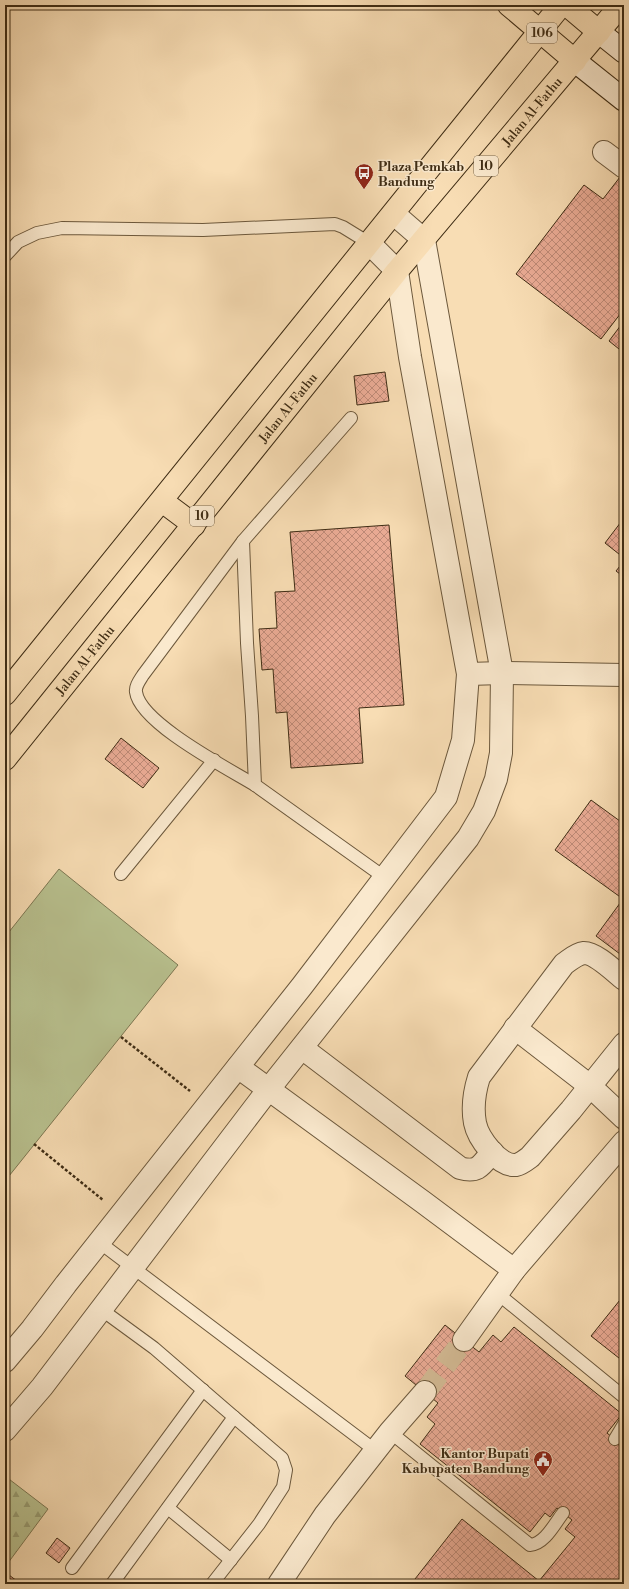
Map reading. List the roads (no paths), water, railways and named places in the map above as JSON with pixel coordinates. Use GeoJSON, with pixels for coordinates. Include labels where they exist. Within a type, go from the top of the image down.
{"type":"FeatureCollection","features":[{"type":"Feature","properties":{"kind":"main road","name":"106"},"geometry":{"type":"LineString","coordinates":[[509,5],[575,61]]}},
{"type":"Feature","properties":{"kind":"main road"},"geometry":{"type":"LineString","coordinates":[[5,694],[394,214],[561,5]]}},
{"type":"Feature","properties":{"kind":"main road"},"geometry":{"type":"LineString","coordinates":[[567,5],[599,32]]}},
{"type":"Feature","properties":{"kind":"main road","name":"Jalan Al-Fathu"},"geometry":{"type":"LineString","coordinates":[[5,759],[397,271],[621,5]]}},
{"type":"Feature","properties":{"kind":"main road"},"geometry":{"type":"LineString","coordinates":[[162,501],[194,525]]}},
{"type":"Feature","properties":{"kind":"street"},"geometry":{"type":"LineString","coordinates":[[599,32],[624,52]]}},
{"type":"Feature","properties":{"kind":"street"},"geometry":{"type":"LineString","coordinates":[[575,61],[624,100]]}},
{"type":"Feature","properties":{"kind":"street"},"geometry":{"type":"LineString","coordinates":[[604,152],[624,167]]}},
{"type":"Feature","properties":{"kind":"street"},"geometry":{"type":"LineString","coordinates":[[5,1430],[42,1387],[268,1090],[468,838],[484,811],[496,779],[501,753],[502,673],[445,350],[424,240],[394,214]]}},
{"type":"Feature","properties":{"kind":"street"},"geometry":{"type":"LineString","coordinates":[[5,1361],[32,1329],[302,986],[446,797],[463,740],[468,674],[410,357],[397,271],[369,243]]}},
{"type":"Feature","properties":{"kind":"street"},"geometry":{"type":"LineString","coordinates":[[468,674],[502,673],[624,675]]}},
{"type":"Feature","properties":{"kind":"street"},"geometry":{"type":"LineString","coordinates":[[624,979],[592,955],[584,953],[575,956],[564,964],[479,1077],[474,1092],[473,1108],[475,1124],[479,1136],[492,1152],[505,1163],[517,1165],[530,1157],[571,1110],[624,1044]]}},
{"type":"Feature","properties":{"kind":"street"},"geometry":{"type":"LineString","coordinates":[[515,1028],[590,1086],[624,1118]]}},
{"type":"Feature","properties":{"kind":"street"},"geometry":{"type":"LineString","coordinates":[[302,1048],[460,1168],[470,1171],[479,1168],[492,1152]]}},
{"type":"Feature","properties":{"kind":"street"},"geometry":{"type":"LineString","coordinates":[[238,1067],[514,1270]]}},
{"type":"Feature","properties":{"kind":"street"},"geometry":{"type":"LineString","coordinates":[[464,1340],[514,1270],[624,1142]]}},
{"type":"Feature","properties":{"kind":"street"},"geometry":{"type":"LineString","coordinates":[[279,1584],[324,1515],[390,1432],[425,1392]]}},
{"type":"Feature","properties":{"kind":"lane"},"geometry":{"type":"LineString","coordinates":[[5,256],[18,242],[37,233],[62,228],[203,230],[335,224],[343,227],[369,243]]}},
{"type":"Feature","properties":{"kind":"lane"},"geometry":{"type":"LineString","coordinates":[[351,418],[243,541],[143,675],[136,689],[138,699],[145,710],[162,727],[255,785],[384,877]]}},
{"type":"Feature","properties":{"kind":"lane"},"geometry":{"type":"LineString","coordinates":[[243,541],[255,785]]}},
{"type":"Feature","properties":{"kind":"lane"},"geometry":{"type":"LineString","coordinates":[[121,874],[214,760]]}},
{"type":"Feature","properties":{"kind":"lane"},"geometry":{"type":"LineString","coordinates":[[99,1242],[376,1451]]}},
{"type":"Feature","properties":{"kind":"lane"},"geometry":{"type":"LineString","coordinates":[[498,1293],[624,1397]]}},
{"type":"Feature","properties":{"kind":"lane"},"geometry":{"type":"LineString","coordinates":[[102,1310],[154,1348],[282,1458],[286,1470],[283,1488],[212,1584]]}},
{"type":"Feature","properties":{"kind":"lane"},"geometry":{"type":"LineString","coordinates":[[72,1568],[203,1390]]}},
{"type":"Feature","properties":{"kind":"lane"},"geometry":{"type":"LineString","coordinates":[[112,1584],[234,1417]]}},
{"type":"Feature","properties":{"kind":"lane"},"geometry":{"type":"LineString","coordinates":[[615,1439],[624,1424]]}},
{"type":"Feature","properties":{"kind":"lane"},"geometry":{"type":"LineString","coordinates":[[390,1432],[530,1544],[536,1544],[542,1540],[563,1513]]}},
{"type":"Feature","properties":{"kind":"lane"},"geometry":{"type":"LineString","coordinates":[[168,1508],[231,1560]]}},
{"type":"Feature","properties":{"kind":"tunnel"},"geometry":{"type":"LineString","coordinates":[[425,1392],[464,1340]]}},
{"type":"Feature","properties":{"kind":"place","name":"Plaza Pemkab Bandung"},"geometry":{"type":"Point","coordinates":[364,190]}},
{"type":"Feature","properties":{"kind":"place","name":"Kantor Bupati Kabupaten Bandung"},"geometry":{"type":"Point","coordinates":[543,1477]}}]}
